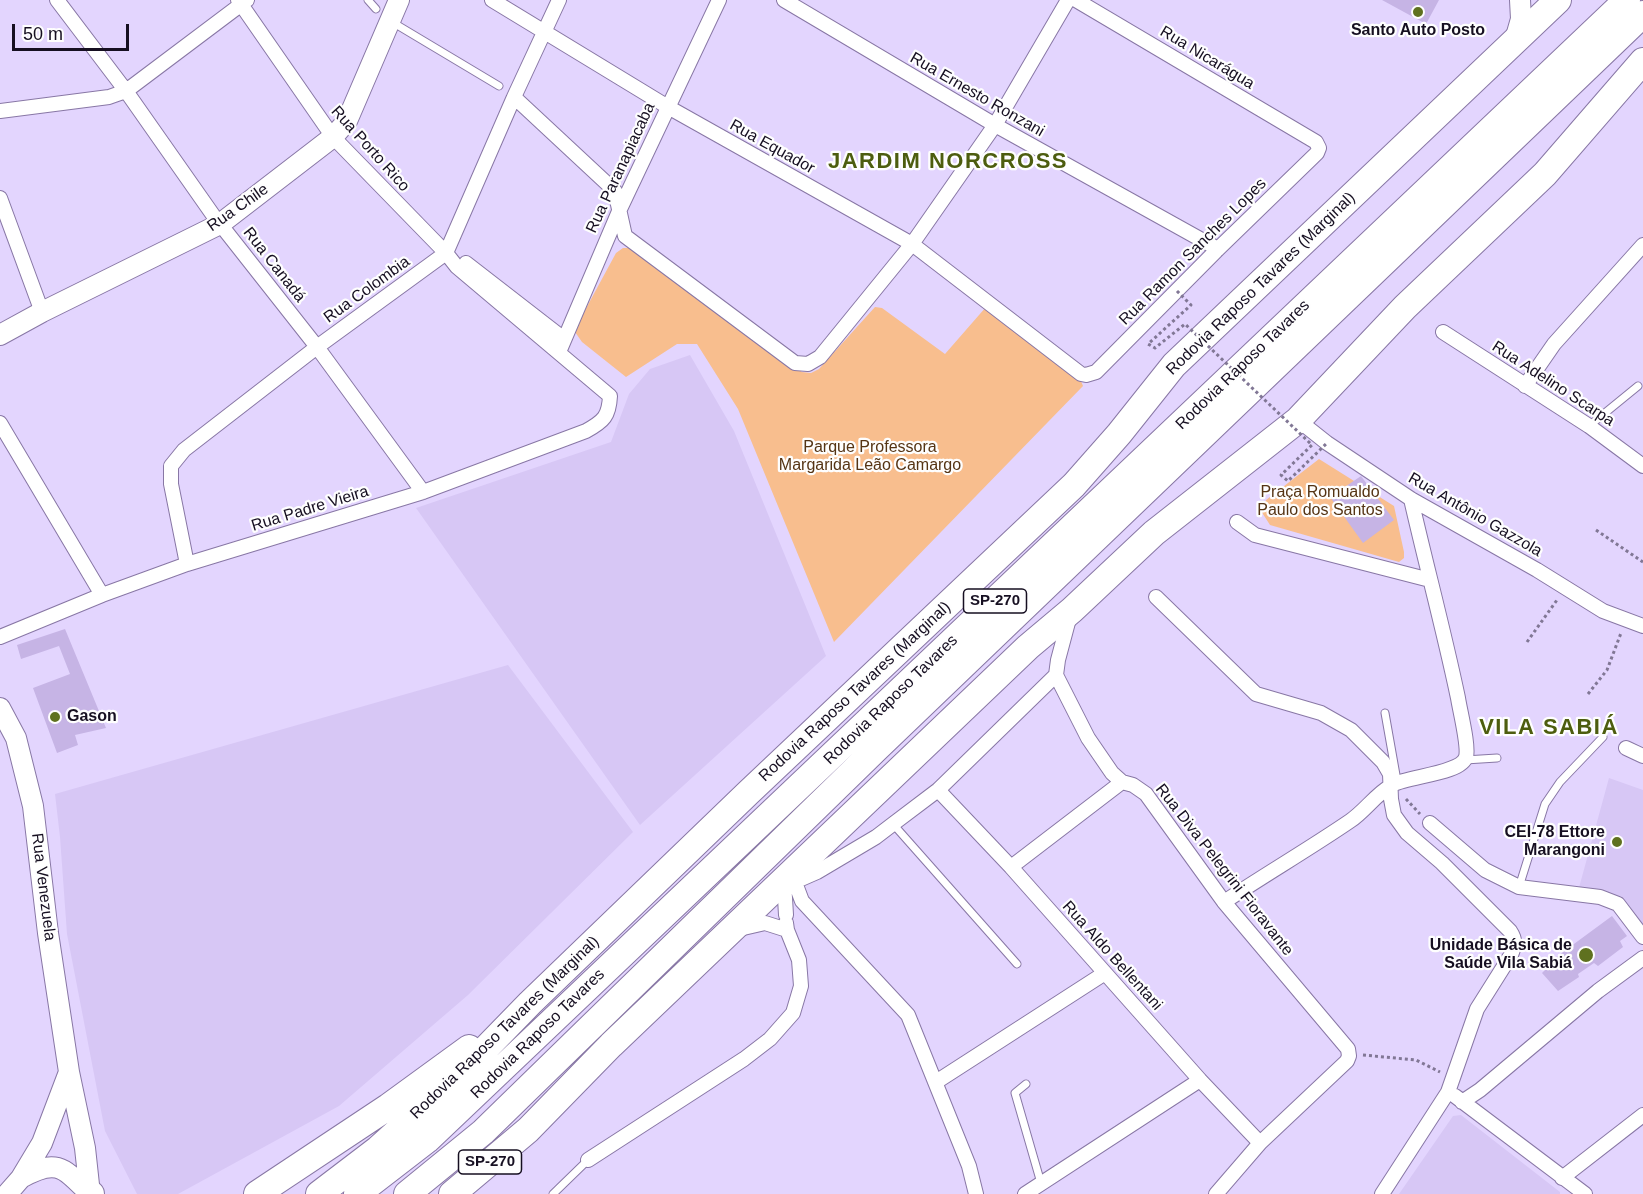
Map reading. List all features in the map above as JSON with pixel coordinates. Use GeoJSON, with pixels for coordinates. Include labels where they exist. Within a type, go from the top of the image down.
{"type":"FeatureCollection","features":[{"type":"Feature","properties":{"kind":"highway","name":"Rodovia Raposo Tavares (Marginal)"},"geometry":{"type":"LineString","coordinates":[[320,1194],[378,1149],[456,1079],[530,1004],[748,793],[1074,485],[1119,434],[1174,365],[1558,0]]}},
{"type":"Feature","properties":{"kind":"highway","name":"Rodovia Raposo Tavares"},"geometry":{"type":"LineString","coordinates":[[357,1194],[427,1140],[1627,0]]}},
{"type":"Feature","properties":{"kind":"highway","name":"Rodovia Raposo Tavares"},"geometry":{"type":"LineString","coordinates":[[407,1194],[483,1132],[876,749],[1643,14]]}},
{"type":"Feature","properties":{"kind":"highway","name":"SP-270"},"geometry":{"type":"LineString","coordinates":[[452,1194],[528,1130],[611,1044],[792,876],[1028,647],[1072,610],[1154,532],[1298,420],[1405,307],[1545,174],[1643,61]]}},
{"type":"Feature","properties":{"kind":"highway"},"geometry":{"type":"LineString","coordinates":[[257,1194],[388,1107],[530,1004]]}},
{"type":"Feature","properties":{"kind":"highway"},"geometry":{"type":"LineString","coordinates":[[476,1194],[514,1155],[528,1130]]}},
{"type":"Feature","properties":{"kind":"main road","name":"Rua Chile"},"geometry":{"type":"LineString","coordinates":[[0,335],[220,224],[333,136],[347,121],[383,14],[399,0]]}},
{"type":"Feature","properties":{"kind":"main road"},"geometry":{"type":"LineString","coordinates":[[1515,40],[1521,19],[1520,0]]}},
{"type":"Feature","properties":{"kind":"main road","name":"Rua Venezuela"},"geometry":{"type":"LineString","coordinates":[[0,708],[16,738],[31,796],[48,933],[69,1072],[86,1148],[90,1194]]}},
{"type":"Feature","properties":{"kind":"main road","name":"Rua Venezuela"},"geometry":{"type":"LineString","coordinates":[[7,1194],[21,1178],[42,1143],[69,1072]]}},
{"type":"Feature","properties":{"kind":"main road"},"geometry":{"type":"LineString","coordinates":[[21,1178],[39,1168],[53,1166],[70,1174],[90,1194]]}},
{"type":"Feature","properties":{"kind":"street","name":"Rua Canadá"},"geometry":{"type":"LineString","coordinates":[[57,0],[126,91],[220,224],[316,347],[423,492]]}},
{"type":"Feature","properties":{"kind":"street","name":"Rua Equador"},"geometry":{"type":"LineString","coordinates":[[492,0],[668,107],[912,244],[1081,374],[1086,375]]}},
{"type":"Feature","properties":{"kind":"street"},"geometry":{"type":"LineString","coordinates":[[446,253],[513,96],[560,0]]}},
{"type":"Feature","properties":{"kind":"street","name":"Rua Paranapiacaba"},"geometry":{"type":"LineString","coordinates":[[559,352],[620,209],[719,0]]}},
{"type":"Feature","properties":{"kind":"street","name":"Rua Ernesto Ronzani"},"geometry":{"type":"LineString","coordinates":[[784,0],[995,125],[1218,249]]}},
{"type":"Feature","properties":{"kind":"street"},"geometry":{"type":"LineString","coordinates":[[513,96],[615,191],[625,236],[795,363],[808,364],[820,357],[912,244],[995,125],[1068,0]]}},
{"type":"Feature","properties":{"kind":"street","name":"Rua Nicarágua"},"geometry":{"type":"LineString","coordinates":[[1076,0],[1316,142],[1319,148]]}},
{"type":"Feature","properties":{"kind":"street"},"geometry":{"type":"LineString","coordinates":[[0,111],[109,97],[126,91],[242,2]]}},
{"type":"Feature","properties":{"kind":"street","name":"Rua Porto Rico"},"geometry":{"type":"LineString","coordinates":[[242,2],[333,136],[457,267],[610,396]]}},
{"type":"Feature","properties":{"kind":"street","name":"Rua Ramon Sanches Lopes"},"geometry":{"type":"LineString","coordinates":[[1086,375],[1096,372],[1317,153],[1319,148]]}},
{"type":"Feature","properties":{"kind":"street"},"geometry":{"type":"LineString","coordinates":[[0,198],[42,312]]}},
{"type":"Feature","properties":{"kind":"street"},"geometry":{"type":"LineString","coordinates":[[1525,386],[1554,344],[1643,245]]}},
{"type":"Feature","properties":{"kind":"street","name":"Rua Porto Rico"},"geometry":{"type":"LineString","coordinates":[[446,253],[457,257],[564,339]]}},
{"type":"Feature","properties":{"kind":"street","name":"Rua Colombia"},"geometry":{"type":"LineString","coordinates":[[187,564],[171,484],[171,466],[184,450],[316,347],[446,253]]}},
{"type":"Feature","properties":{"kind":"street","name":"Rua Adelino Scarpa"},"geometry":{"type":"LineString","coordinates":[[1443,332],[1589,426],[1643,466]]}},
{"type":"Feature","properties":{"kind":"street","name":"Rua Padre Vieira"},"geometry":{"type":"LineString","coordinates":[[0,637],[102,595],[187,564],[423,492],[586,431],[601,423],[609,410],[610,396]]}},
{"type":"Feature","properties":{"kind":"street","name":"Rua Antônio Gazzola"},"geometry":{"type":"LineString","coordinates":[[1298,420],[1327,443],[1411,499],[1603,611],[1624,621],[1643,626]]}},
{"type":"Feature","properties":{"kind":"street"},"geometry":{"type":"LineString","coordinates":[[0,423],[102,595]]}},
{"type":"Feature","properties":{"kind":"street"},"geometry":{"type":"LineString","coordinates":[[1224,902],[1352,819],[1394,784],[1409,778],[1437,774],[1460,765],[1465,760],[1467,755],[1463,725],[1411,499]]}},
{"type":"Feature","properties":{"kind":"street"},"geometry":{"type":"LineString","coordinates":[[1237,522],[1255,535],[1430,580]]}},
{"type":"Feature","properties":{"kind":"street"},"geometry":{"type":"LineString","coordinates":[[1156,597],[1256,694],[1321,713],[1351,730],[1383,762],[1390,774],[1394,784],[1390,799],[1394,815],[1407,833],[1442,863],[1510,931],[1515,939],[1511,955],[1478,1009],[1448,1092],[1382,1194]]}},
{"type":"Feature","properties":{"kind":"street"},"geometry":{"type":"LineString","coordinates":[[792,876],[817,872],[876,837],[938,790],[1056,675],[1072,610]]}},
{"type":"Feature","properties":{"kind":"street","name":"Rua Diva Pelegrini Fioravante"},"geometry":{"type":"LineString","coordinates":[[1056,675],[1089,738],[1112,773],[1122,782],[1133,785],[1146,794],[1224,902],[1348,1049],[1349,1056]]}},
{"type":"Feature","properties":{"kind":"street"},"geometry":{"type":"LineString","coordinates":[[1626,748],[1643,756]]}},
{"type":"Feature","properties":{"kind":"street"},"geometry":{"type":"LineString","coordinates":[[1011,867],[1122,782]]}},
{"type":"Feature","properties":{"kind":"street","name":"Rua Aldo Bellentani"},"geometry":{"type":"LineString","coordinates":[[938,790],[1011,867],[1200,1080],[1260,1143]]}},
{"type":"Feature","properties":{"kind":"street"},"geometry":{"type":"LineString","coordinates":[[1430,823],[1485,870],[1519,887],[1600,897],[1618,904],[1643,937]]}},
{"type":"Feature","properties":{"kind":"street"},"geometry":{"type":"LineString","coordinates":[[792,876],[802,901],[908,1015],[969,1166],[976,1194]]}},
{"type":"Feature","properties":{"kind":"street"},"geometry":{"type":"LineString","coordinates":[[588,1160],[744,1059],[770,1039],[793,1013],[801,986],[799,960],[787,930],[786,915],[792,876]]}},
{"type":"Feature","properties":{"kind":"street"},"geometry":{"type":"LineString","coordinates":[[786,915],[795,903],[802,901]]}},
{"type":"Feature","properties":{"kind":"street"},"geometry":{"type":"LineString","coordinates":[[722,939],[752,924],[765,923],[787,930]]}},
{"type":"Feature","properties":{"kind":"street"},"geometry":{"type":"LineString","coordinates":[[1462,1102],[1480,1090],[1598,991],[1643,957]]}},
{"type":"Feature","properties":{"kind":"street"},"geometry":{"type":"LineString","coordinates":[[936,1082],[1105,973]]}},
{"type":"Feature","properties":{"kind":"street"},"geometry":{"type":"LineString","coordinates":[[1216,1194],[1260,1143],[1347,1061],[1349,1056]]}},
{"type":"Feature","properties":{"kind":"street"},"geometry":{"type":"LineString","coordinates":[[1032,1191],[1200,1080]]}},
{"type":"Feature","properties":{"kind":"street"},"geometry":{"type":"LineString","coordinates":[[1448,1092],[1585,1194]]}},
{"type":"Feature","properties":{"kind":"street"},"geometry":{"type":"LineString","coordinates":[[1562,1178],[1643,1115]]}},
{"type":"Feature","properties":{"kind":"lane"},"geometry":{"type":"LineString","coordinates":[[368,0],[383,14],[498,86]]}},
{"type":"Feature","properties":{"kind":"lane"},"geometry":{"type":"LineString","coordinates":[[1589,426],[1638,386]]}},
{"type":"Feature","properties":{"kind":"lane"},"geometry":{"type":"LineString","coordinates":[[1385,713],[1394,784]]}},
{"type":"Feature","properties":{"kind":"lane"},"geometry":{"type":"LineString","coordinates":[[1519,887],[1545,804],[1560,782],[1603,737]]}},
{"type":"Feature","properties":{"kind":"lane"},"geometry":{"type":"LineString","coordinates":[[1465,760],[1497,758]]}},
{"type":"Feature","properties":{"kind":"lane"},"geometry":{"type":"LineString","coordinates":[[893,824],[1017,964]]}},
{"type":"Feature","properties":{"kind":"lane"},"geometry":{"type":"LineString","coordinates":[[1026,1084],[1015,1093],[1032,1191]]}},
{"type":"Feature","properties":{"kind":"lane"},"geometry":{"type":"LineString","coordinates":[[552,1194],[588,1160]]}},
{"type":"Feature","properties":{"kind":"path"},"geometry":{"type":"LineString","coordinates":[[1177,291],[1191,306],[1148,344],[1155,348],[1185,324],[1312,446],[1281,475],[1288,481],[1327,443]]}},
{"type":"Feature","properties":{"kind":"path"},"geometry":{"type":"LineString","coordinates":[[1596,530],[1643,562]]}},
{"type":"Feature","properties":{"kind":"path"},"geometry":{"type":"LineString","coordinates":[[1527,642],[1566,588]]}},
{"type":"Feature","properties":{"kind":"path"},"geometry":{"type":"LineString","coordinates":[[1588,694],[1607,670],[1616,650],[1624,621]]}},
{"type":"Feature","properties":{"kind":"path"},"geometry":{"type":"LineString","coordinates":[[1394,784],[1410,804],[1430,823]]}},
{"type":"Feature","properties":{"kind":"path"},"geometry":{"type":"LineString","coordinates":[[1349,1056],[1375,1055],[1416,1060],[1453,1079]]}},
{"type":"Feature","properties":{"kind":"shaded area"},"geometry":{"type":"Polygon","coordinates":[[[690,355],[734,431],[826,656],[640,825],[416,508],[611,442],[629,394],[650,369],[690,355]]]}},
{"type":"Feature","properties":{"kind":"shaded area"},"geometry":{"type":"Polygon","coordinates":[[[508,665],[633,832],[468,995],[339,1106],[178,1194],[137,1194],[105,1131],[67,934],[55,794],[508,665]]]}},
{"type":"Feature","properties":{"kind":"shaded area","name":"CEI-78 Ettore Marangoni"},"geometry":{"type":"Polygon","coordinates":[[[1609,778],[1643,790],[1643,926],[1621,896],[1577,895],[1609,778]]]}},
{"type":"Feature","properties":{"kind":"shaded area"},"geometry":{"type":"Polygon","coordinates":[[[1461,1115],[1560,1194],[1399,1194],[1453,1116],[1461,1115]]]}},
{"type":"Feature","properties":{"kind":"green space","name":"Parque Professora Margarida Leão Camargo"},"geometry":{"type":"Polygon","coordinates":[[[623,248],[632,248],[802,372],[811,373],[819,369],[875,307],[882,308],[945,354],[986,307],[1078,374],[1083,386],[834,642],[738,409],[697,344],[677,344],[626,377],[582,342],[575,332],[616,253],[623,248]]]}},
{"type":"Feature","properties":{"kind":"green space","name":"Praça Romualdo Paulo dos Santos"},"geometry":{"type":"Polygon","coordinates":[[[1319,459],[1394,506],[1404,558],[1399,562],[1270,525],[1261,511],[1266,500],[1319,459]]]}},
{"type":"Feature","properties":{"kind":"building","name":"Santo Auto Posto"},"geometry":{"type":"Polygon","coordinates":[[[1382,0],[1439,0],[1426,24],[1382,0]]]}},
{"type":"Feature","properties":{"kind":"building"},"geometry":{"type":"Polygon","coordinates":[[[1361,476],[1394,520],[1363,543],[1330,497],[1361,476]]]}},
{"type":"Feature","properties":{"kind":"building"},"geometry":{"type":"Polygon","coordinates":[[[65,629],[106,728],[75,735],[78,745],[57,753],[33,688],[70,674],[59,646],[21,659],[17,645],[65,629]]]}},
{"type":"Feature","properties":{"kind":"building","name":"Unidade Básica de Saúde Vila Sabiá"},"geometry":{"type":"Polygon","coordinates":[[[1612,916],[1627,936],[1620,941],[1623,947],[1598,966],[1594,963],[1578,974],[1579,977],[1558,991],[1542,973],[1546,969],[1544,966],[1612,916]]]}},
{"type":"Feature","properties":{"kind":"place","name":"Santo Auto Posto"},"geometry":{"type":"Point","coordinates":[1418,12]}},
{"type":"Feature","properties":{"kind":"place","name":"Gason"},"geometry":{"type":"Point","coordinates":[55,717]}},
{"type":"Feature","properties":{"kind":"place","name":"CEI-78 Ettore Marangoni"},"geometry":{"type":"Point","coordinates":[1617,842]}},
{"type":"Feature","properties":{"kind":"place","name":"Unidade Básica de Saúde Vila Sabiá"},"geometry":{"type":"Point","coordinates":[1586,955]}},
{"type":"Feature","properties":{"kind":"district","name":"JARDIM NORCROSS"},"geometry":{"type":"Point","coordinates":[948,162]}},
{"type":"Feature","properties":{"kind":"district","name":"VILA SABIÁ"},"geometry":{"type":"Point","coordinates":[1549,728]}}]}
